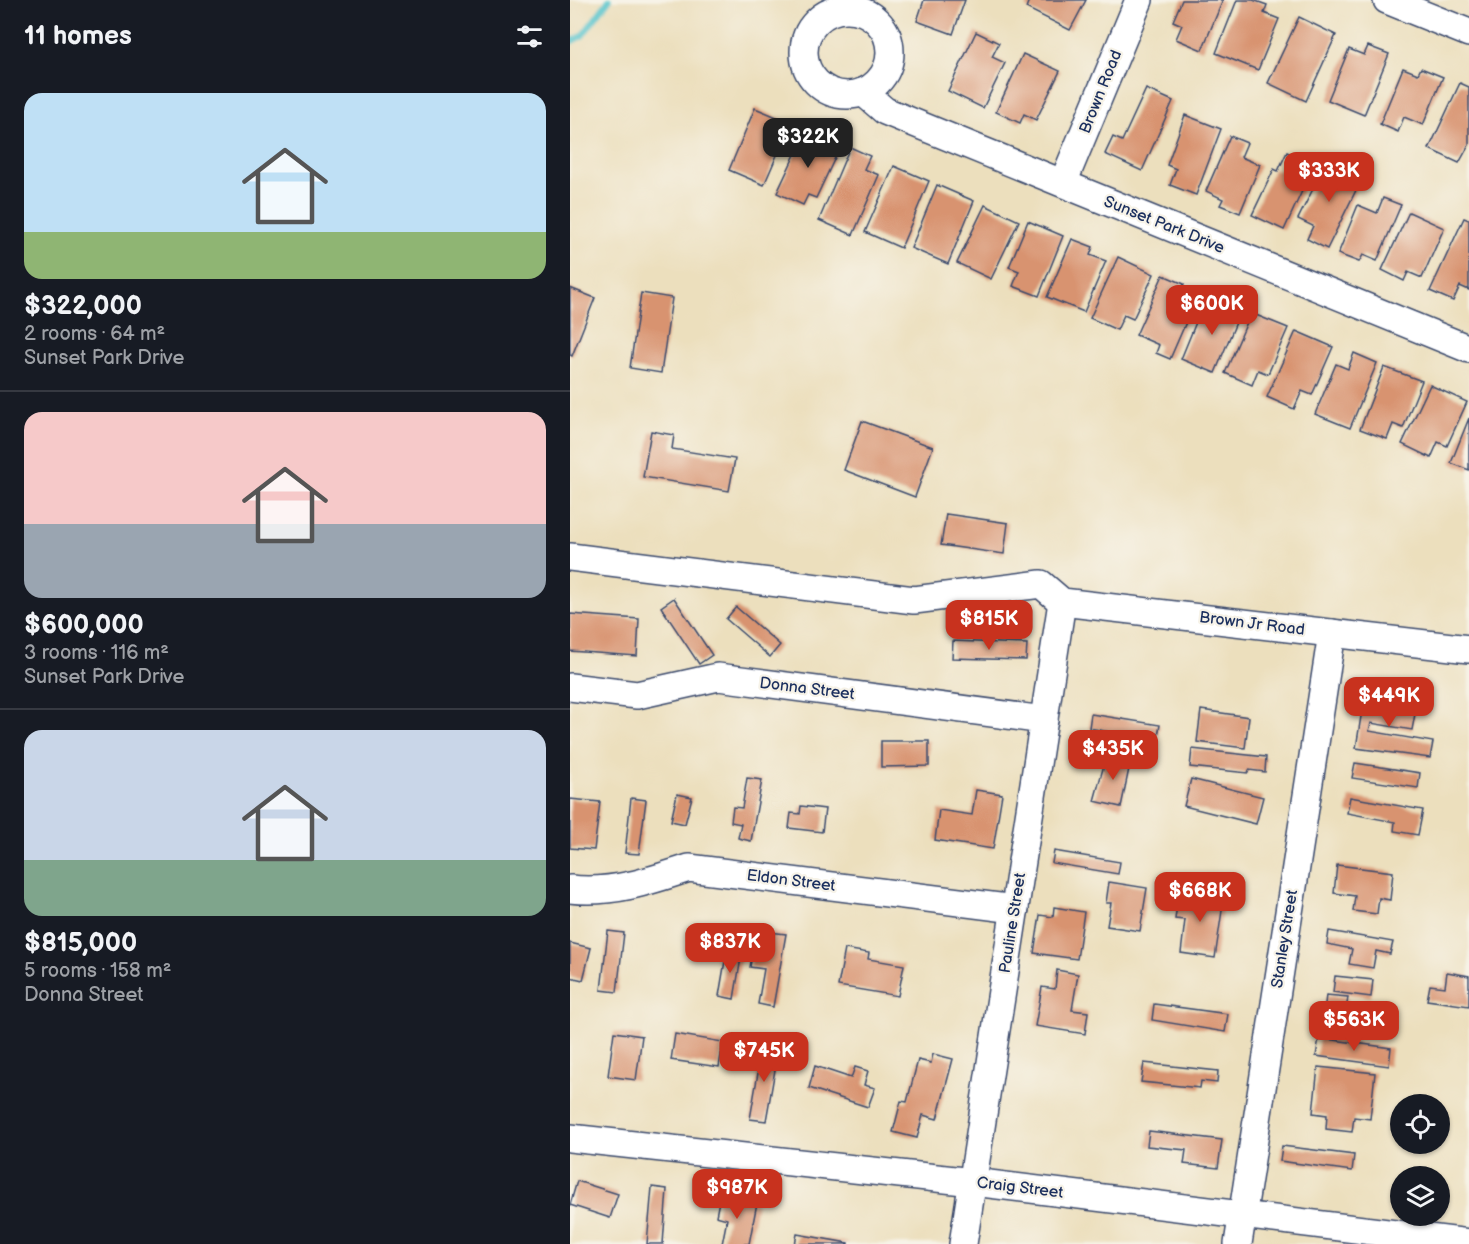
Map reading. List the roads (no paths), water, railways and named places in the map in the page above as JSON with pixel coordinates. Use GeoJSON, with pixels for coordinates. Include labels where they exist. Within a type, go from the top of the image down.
{"type":"FeatureCollection","features":[{"type":"Feature","properties":{"kind":"street","name":"Brown Road"},"geometry":{"type":"LineString","coordinates":[[1063,183],[1139,0]]}},
{"type":"Feature","properties":{"kind":"street"},"geometry":{"type":"LineString","coordinates":[[1386,0],[1469,33]]}},
{"type":"Feature","properties":{"kind":"street","name":"Sunset Park Drive"},"geometry":{"type":"LineString","coordinates":[[863,92],[885,111],[1469,350]]}},
{"type":"Feature","properties":{"kind":"street"},"geometry":{"type":"LineString","coordinates":[[570,557],[914,600],[1041,584],[1062,602]]}},
{"type":"Feature","properties":{"kind":"street","name":"Brown Jr Road"},"geometry":{"type":"LineString","coordinates":[[1062,602],[1469,649]]}},
{"type":"Feature","properties":{"kind":"street","name":"Pauline Street"},"geometry":{"type":"LineString","coordinates":[[963,1244],[1062,602]]}},
{"type":"Feature","properties":{"kind":"street","name":"Stanley Street"},"geometry":{"type":"LineString","coordinates":[[1238,1244],[1332,633]]}},
{"type":"Feature","properties":{"kind":"street","name":"Donna Street"},"geometry":{"type":"LineString","coordinates":[[570,687],[637,695],[718,677],[1044,720]]}},
{"type":"Feature","properties":{"kind":"street","name":"Eldon Street"},"geometry":{"type":"LineString","coordinates":[[570,888],[590,891],[641,884],[689,868],[1015,909]]}},
{"type":"Feature","properties":{"kind":"street","name":"Craig Street"},"geometry":{"type":"LineString","coordinates":[[570,1138],[973,1182],[1469,1243]]}},
{"type":"Feature","properties":{"kind":"waterway"},"geometry":{"type":"LineString","coordinates":[[570,42],[582,36],[609,0]]}}]}
